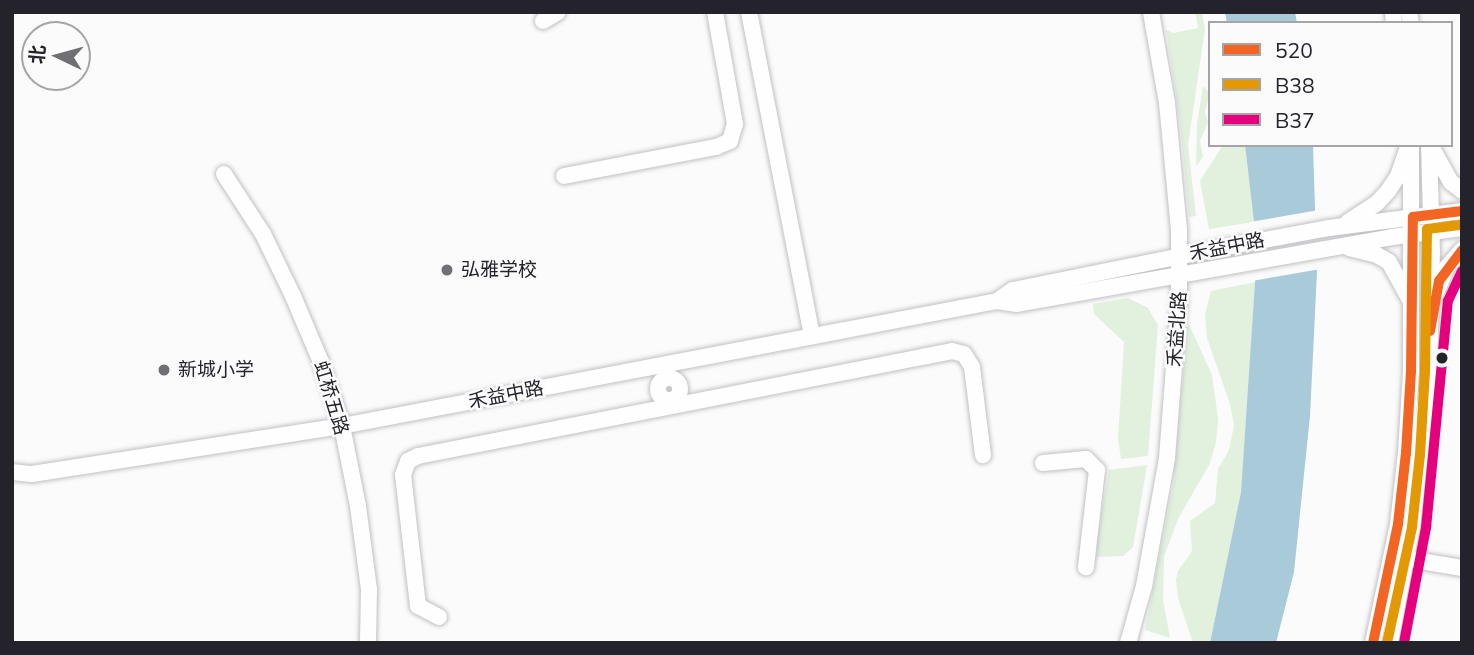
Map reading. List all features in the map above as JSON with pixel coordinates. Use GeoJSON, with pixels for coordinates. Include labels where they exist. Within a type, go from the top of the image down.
{"type":"FeatureCollection","features":[{"type":"Feature","properties":{"kind":"street"},"geometry":{"type":"LineString","coordinates":[[543,21],[558,12]]}},
{"type":"Feature","properties":{"kind":"street"},"geometry":{"type":"LineString","coordinates":[[564,176],[730,141],[735,124],[715,12]]}},
{"type":"Feature","properties":{"kind":"street"},"geometry":{"type":"LineString","coordinates":[[749,12],[812,336]]}},
{"type":"Feature","properties":{"kind":"street","name":"禾益北路"},"geometry":{"type":"LineString","coordinates":[[1129,643],[1144,586],[1167,458],[1180,275],[1167,103],[1151,12]]}},
{"type":"Feature","properties":{"kind":"street"},"geometry":{"type":"LineString","coordinates":[[1329,228],[1348,223],[1376,204],[1398,176],[1409,147]]}},
{"type":"Feature","properties":{"kind":"street"},"geometry":{"type":"LineString","coordinates":[[1390,643],[1399,557],[1412,317],[1413,217],[1410,147]]}},
{"type":"Feature","properties":{"kind":"street"},"geometry":{"type":"LineString","coordinates":[[1373,643],[1399,557],[1429,373],[1432,232],[1430,147]]}},
{"type":"Feature","properties":{"kind":"street"},"geometry":{"type":"LineString","coordinates":[[1431,147],[1442,169],[1462,191]]}},
{"type":"Feature","properties":{"kind":"street","name":"虹桥五路"},"geometry":{"type":"LineString","coordinates":[[224,174],[262,234],[293,296],[321,362],[341,426],[358,506],[369,589],[368,643]]}},
{"type":"Feature","properties":{"kind":"street","name":"禾益中路"},"geometry":{"type":"LineString","coordinates":[[998,301],[1013,290],[1180,256],[1329,228],[1462,211]]}},
{"type":"Feature","properties":{"kind":"street","name":"禾益中路"},"geometry":{"type":"LineString","coordinates":[[12,472],[32,474],[341,426],[667,371],[812,336],[998,301],[1016,304],[1413,234],[1462,228]]}},
{"type":"Feature","properties":{"kind":"street"},"geometry":{"type":"LineString","coordinates":[[1333,248],[1363,250],[1389,262],[1405,287],[1412,317]]}},
{"type":"Feature","properties":{"kind":"street"},"geometry":{"type":"LineString","coordinates":[[1430,318],[1439,281],[1462,250]]}},
{"type":"Feature","properties":{"kind":"street"},"geometry":{"type":"LineString","coordinates":[[439,617],[418,606],[403,479],[408,461],[418,456],[672,403],[956,351],[967,357],[972,367],[983,455]]}},
{"type":"Feature","properties":{"kind":"street"},"geometry":{"type":"LineString","coordinates":[[667,371],[659,391],[672,403]]}},
{"type":"Feature","properties":{"kind":"street"},"geometry":{"type":"LineString","coordinates":[[1043,463],[1086,459],[1097,470],[1086,567]]}},
{"type":"Feature","properties":{"kind":"street"},"geometry":{"type":"LineString","coordinates":[[1399,557],[1462,568]]}},
{"type":"Feature","properties":{"kind":"green space"},"geometry":{"type":"Polygon","coordinates":[[[1195,12],[1202,12],[1205,29],[1188,145],[1196,216],[1189,217],[1180,123],[1166,30],[1174,33],[1198,28],[1195,12]]]}},
{"type":"Feature","properties":{"kind":"green space"},"geometry":{"type":"Polygon","coordinates":[[[1203,86],[1208,91],[1205,112],[1208,122],[1200,141],[1203,157],[1196,166],[1197,124],[1203,86]]]}},
{"type":"Feature","properties":{"kind":"green space"},"geometry":{"type":"Polygon","coordinates":[[[1222,147],[1245,147],[1254,222],[1209,229],[1200,181],[1222,147]]]}},
{"type":"Feature","properties":{"kind":"green space"},"geometry":{"type":"Polygon","coordinates":[[[1255,282],[1241,492],[1210,643],[1193,643],[1178,598],[1176,580],[1178,571],[1192,551],[1190,521],[1215,503],[1218,469],[1229,450],[1234,426],[1230,404],[1207,338],[1205,314],[1211,291],[1255,282]]]}},
{"type":"Feature","properties":{"kind":"green space"},"geometry":{"type":"Polygon","coordinates":[[[1128,298],[1148,308],[1158,325],[1148,456],[1121,459],[1118,439],[1124,342],[1094,314],[1093,304],[1128,298]]]}},
{"type":"Feature","properties":{"kind":"green space"},"geometry":{"type":"Polygon","coordinates":[[[1188,322],[1212,375],[1218,418],[1216,443],[1209,465],[1178,519],[1164,557],[1163,600],[1170,638],[1145,630],[1173,485],[1188,322]]]}},
{"type":"Feature","properties":{"kind":"green space"},"geometry":{"type":"Polygon","coordinates":[[[1147,465],[1133,547],[1123,556],[1094,557],[1109,470],[1147,465]]]}},
{"type":"Feature","properties":{"kind":"water"},"geometry":{"type":"Polygon","coordinates":[[[1225,12],[1295,12],[1297,21],[1227,21],[1225,12]]]}},
{"type":"Feature","properties":{"kind":"water"},"geometry":{"type":"Polygon","coordinates":[[[1245,147],[1313,147],[1317,272],[1310,416],[1294,572],[1276,643],[1210,643],[1241,492],[1255,282],[1254,222],[1245,147]]]}},
{"type":"Feature","properties":{"kind":"pier"},"geometry":{"type":"Polygon","coordinates":[[[1319,210],[1321,269],[1252,281],[1250,222],[1319,210]]]}},
{"type":"Feature","properties":{"kind":"transit line","name":"520"},"geometry":{"type":"LineString","coordinates":[[1373,643],[1398,524],[1406,453],[1411,371],[1413,217],[1462,211]]}},
{"type":"Feature","properties":{"kind":"transit line","name":"B38"},"geometry":{"type":"LineString","coordinates":[[1387,643],[1412,527],[1420,455],[1425,371],[1427,229],[1462,225]]}},
{"type":"Feature","properties":{"kind":"transit line","name":"520"},"geometry":{"type":"LineString","coordinates":[[1430,331],[1439,281],[1462,250]]}},
{"type":"Feature","properties":{"kind":"transit line","name":"B37"},"geometry":{"type":"LineString","coordinates":[[1404,643],[1426,528],[1448,301],[1462,271]]}},
{"type":"Feature","properties":{"kind":"place","name":"弘雅学校"},"geometry":{"type":"Point","coordinates":[447,270]}},
{"type":"Feature","properties":{"kind":"place","name":"新城小学"},"geometry":{"type":"Point","coordinates":[164,370]}}]}
